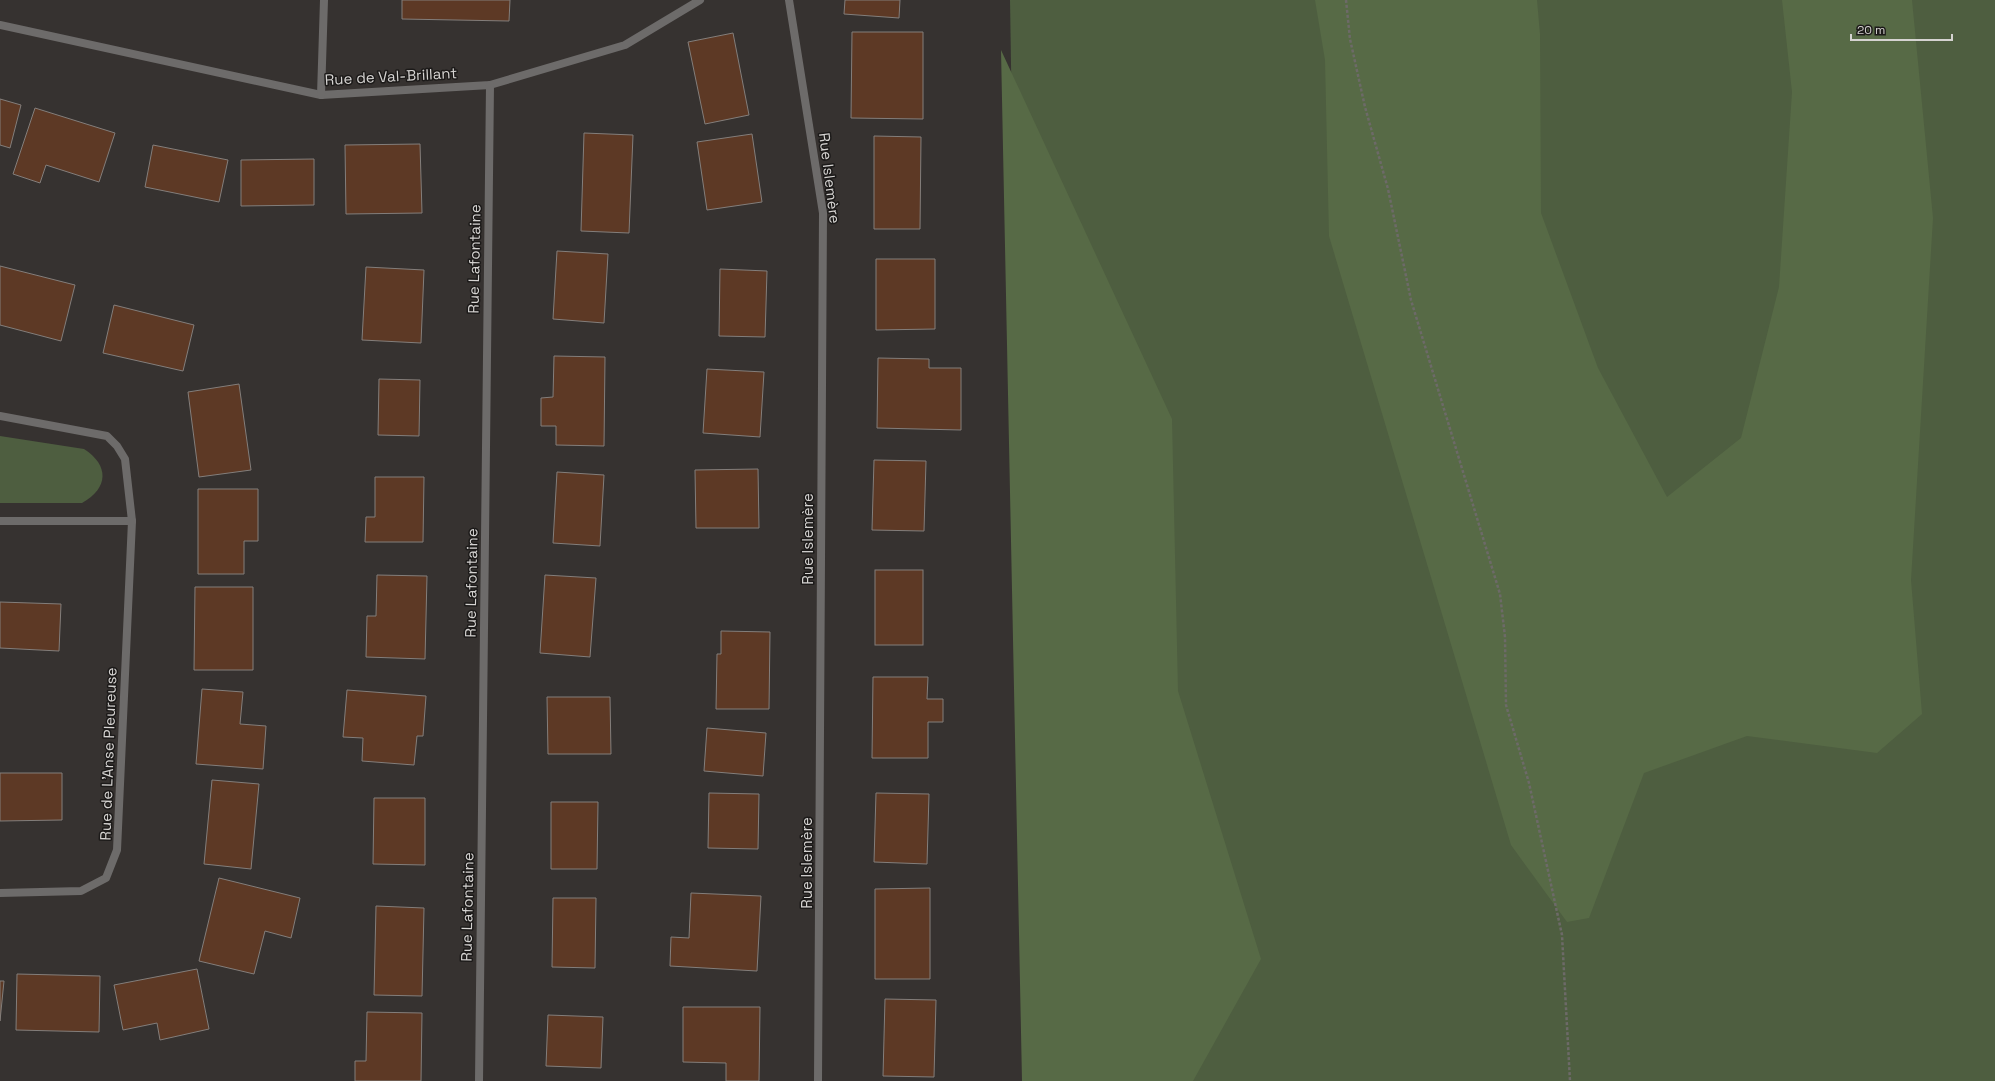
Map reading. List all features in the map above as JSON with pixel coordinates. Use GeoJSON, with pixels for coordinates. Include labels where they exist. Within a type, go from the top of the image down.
{"type":"FeatureCollection","features":[{"type":"Feature","properties":{"kind":"street"},"geometry":{"type":"LineString","coordinates":[[321,94],[324,0]]}},
{"type":"Feature","properties":{"kind":"street","name":"Rue de Val-Brillant"},"geometry":{"type":"LineString","coordinates":[[0,25],[321,94],[490,85],[625,45],[700,0]]}},
{"type":"Feature","properties":{"kind":"street","name":"Rue Islemère"},"geometry":{"type":"LineString","coordinates":[[789,0],[823,213],[818,1081]]}},
{"type":"Feature","properties":{"kind":"street","name":"Rue Lafontaine"},"geometry":{"type":"LineString","coordinates":[[479,1081],[490,85]]}},
{"type":"Feature","properties":{"kind":"street","name":"Rue de L'Anse Pleureuse"},"geometry":{"type":"LineString","coordinates":[[0,416],[107,436],[117,446],[126,459],[132,521],[117,850],[106,878],[81,891],[0,893]]}},
{"type":"Feature","properties":{"kind":"street"},"geometry":{"type":"LineString","coordinates":[[0,521],[132,521]]}},
{"type":"Feature","properties":{"kind":"path"},"geometry":{"type":"LineString","coordinates":[[1346,0],[1353,54],[1365,107],[1388,189],[1412,300],[1500,594],[1505,637],[1506,706],[1529,783],[1562,935],[1570,1081]]}},
{"type":"Feature","properties":{"kind":"green space"},"geometry":{"type":"Polygon","coordinates":[[[1010,0],[1995,0],[1995,1081],[1027,1081],[1010,0]]]}},
{"type":"Feature","properties":{"kind":"green space"},"geometry":{"type":"Polygon","coordinates":[[[1315,0],[1537,0],[1540,34],[1541,213],[1598,368],[1667,497],[1741,438],[1779,287],[1792,92],[1782,0],[1912,0],[1933,218],[1911,580],[1922,714],[1877,753],[1747,736],[1644,773],[1589,918],[1567,922],[1511,845],[1329,236],[1325,60],[1315,0]]]}},
{"type":"Feature","properties":{"kind":"green space"},"geometry":{"type":"Polygon","coordinates":[[[1001,50],[1172,419],[1178,691],[1261,959],[1193,1081],[1022,1081],[1001,50]]]}},
{"type":"Feature","properties":{"kind":"green space"},"geometry":{"type":"Polygon","coordinates":[[[0,436],[84,449],[98,462],[102,476],[101,484],[91,497],[82,503],[0,503],[0,436]]]}},
{"type":"Feature","properties":{"kind":"building"},"geometry":{"type":"Polygon","coordinates":[[[402,0],[510,0],[509,21],[402,19],[402,0]]]}},
{"type":"Feature","properties":{"kind":"building"},"geometry":{"type":"Polygon","coordinates":[[[845,0],[900,0],[899,18],[844,14],[845,0]]]}},
{"type":"Feature","properties":{"kind":"building"},"geometry":{"type":"Polygon","coordinates":[[[852,32],[923,32],[923,119],[851,118],[852,32]]]}},
{"type":"Feature","properties":{"kind":"building"},"geometry":{"type":"Polygon","coordinates":[[[733,33],[749,115],[705,124],[688,42],[733,33]]]}},
{"type":"Feature","properties":{"kind":"building"},"geometry":{"type":"Polygon","coordinates":[[[0,99],[21,105],[10,148],[0,145],[0,99]]]}},
{"type":"Feature","properties":{"kind":"building"},"geometry":{"type":"Polygon","coordinates":[[[35,108],[115,133],[99,182],[46,165],[40,183],[13,174],[35,108]]]}},
{"type":"Feature","properties":{"kind":"building"},"geometry":{"type":"Polygon","coordinates":[[[584,133],[633,135],[629,233],[581,231],[584,133]]]}},
{"type":"Feature","properties":{"kind":"building"},"geometry":{"type":"Polygon","coordinates":[[[752,134],[762,202],[707,210],[697,142],[752,134]]]}},
{"type":"Feature","properties":{"kind":"building"},"geometry":{"type":"Polygon","coordinates":[[[874,136],[921,137],[920,229],[874,229],[874,136]]]}},
{"type":"Feature","properties":{"kind":"building"},"geometry":{"type":"Polygon","coordinates":[[[420,144],[422,213],[346,214],[345,145],[420,144]]]}},
{"type":"Feature","properties":{"kind":"building"},"geometry":{"type":"Polygon","coordinates":[[[153,145],[228,160],[219,202],[145,187],[153,145]]]}},
{"type":"Feature","properties":{"kind":"building"},"geometry":{"type":"Polygon","coordinates":[[[314,159],[314,205],[241,206],[241,160],[314,159]]]}},
{"type":"Feature","properties":{"kind":"building"},"geometry":{"type":"Polygon","coordinates":[[[557,251],[608,254],[604,323],[553,319],[557,251]]]}},
{"type":"Feature","properties":{"kind":"building"},"geometry":{"type":"Polygon","coordinates":[[[876,259],[935,259],[935,329],[876,330],[876,259]]]}},
{"type":"Feature","properties":{"kind":"building"},"geometry":{"type":"Polygon","coordinates":[[[0,266],[75,285],[61,341],[0,325],[0,266]]]}},
{"type":"Feature","properties":{"kind":"building"},"geometry":{"type":"Polygon","coordinates":[[[366,267],[424,270],[421,343],[362,340],[366,267]]]}},
{"type":"Feature","properties":{"kind":"building"},"geometry":{"type":"Polygon","coordinates":[[[720,269],[767,271],[765,337],[719,336],[720,269]]]}},
{"type":"Feature","properties":{"kind":"building"},"geometry":{"type":"Polygon","coordinates":[[[114,305],[194,325],[183,371],[103,353],[114,305]]]}},
{"type":"Feature","properties":{"kind":"building"},"geometry":{"type":"Polygon","coordinates":[[[554,356],[605,357],[604,446],[556,445],[556,426],[541,426],[541,398],[553,397],[554,356]]]}},
{"type":"Feature","properties":{"kind":"building"},"geometry":{"type":"Polygon","coordinates":[[[878,358],[929,359],[929,368],[961,368],[961,430],[877,428],[878,358]]]}},
{"type":"Feature","properties":{"kind":"building"},"geometry":{"type":"Polygon","coordinates":[[[707,369],[764,372],[760,437],[703,433],[707,369]]]}},
{"type":"Feature","properties":{"kind":"building"},"geometry":{"type":"Polygon","coordinates":[[[379,379],[420,380],[419,436],[378,435],[379,379]]]}},
{"type":"Feature","properties":{"kind":"building"},"geometry":{"type":"Polygon","coordinates":[[[239,384],[251,470],[199,477],[188,392],[239,384]]]}},
{"type":"Feature","properties":{"kind":"building"},"geometry":{"type":"Polygon","coordinates":[[[874,460],[926,461],[924,531],[872,530],[874,460]]]}},
{"type":"Feature","properties":{"kind":"building"},"geometry":{"type":"Polygon","coordinates":[[[758,469],[759,528],[696,528],[695,470],[758,469]]]}},
{"type":"Feature","properties":{"kind":"building"},"geometry":{"type":"Polygon","coordinates":[[[557,472],[604,475],[600,546],[553,543],[557,472]]]}},
{"type":"Feature","properties":{"kind":"building"},"geometry":{"type":"Polygon","coordinates":[[[375,477],[424,477],[423,542],[365,542],[366,517],[375,517],[375,477]]]}},
{"type":"Feature","properties":{"kind":"building"},"geometry":{"type":"Polygon","coordinates":[[[198,489],[258,489],[258,541],[244,541],[244,574],[198,574],[198,489]]]}},
{"type":"Feature","properties":{"kind":"building"},"geometry":{"type":"Polygon","coordinates":[[[875,570],[923,570],[923,645],[875,645],[875,570]]]}},
{"type":"Feature","properties":{"kind":"building"},"geometry":{"type":"Polygon","coordinates":[[[377,575],[427,576],[425,659],[366,657],[367,616],[376,616],[377,575]]]}},
{"type":"Feature","properties":{"kind":"building"},"geometry":{"type":"Polygon","coordinates":[[[545,575],[596,578],[590,657],[540,653],[545,575]]]}},
{"type":"Feature","properties":{"kind":"building"},"geometry":{"type":"Polygon","coordinates":[[[195,587],[253,587],[253,670],[194,670],[195,587]]]}},
{"type":"Feature","properties":{"kind":"building"},"geometry":{"type":"Polygon","coordinates":[[[0,602],[61,604],[59,651],[0,648],[0,602]]]}},
{"type":"Feature","properties":{"kind":"building"},"geometry":{"type":"Polygon","coordinates":[[[721,631],[770,632],[769,709],[716,709],[717,654],[721,654],[721,631]]]}},
{"type":"Feature","properties":{"kind":"building"},"geometry":{"type":"Polygon","coordinates":[[[873,677],[928,677],[927,699],[943,699],[943,722],[928,722],[928,758],[872,758],[873,677]]]}},
{"type":"Feature","properties":{"kind":"building"},"geometry":{"type":"Polygon","coordinates":[[[202,689],[243,692],[240,724],[266,726],[263,769],[196,764],[202,689]]]}},
{"type":"Feature","properties":{"kind":"building"},"geometry":{"type":"Polygon","coordinates":[[[347,690],[426,696],[423,736],[417,736],[414,765],[362,761],[363,738],[343,737],[347,690]]]}},
{"type":"Feature","properties":{"kind":"building"},"geometry":{"type":"Polygon","coordinates":[[[547,697],[610,697],[611,754],[548,754],[547,697]]]}},
{"type":"Feature","properties":{"kind":"building"},"geometry":{"type":"Polygon","coordinates":[[[707,728],[766,733],[763,776],[704,771],[707,728]]]}},
{"type":"Feature","properties":{"kind":"building"},"geometry":{"type":"Polygon","coordinates":[[[0,773],[62,773],[62,820],[0,821],[0,773]]]}},
{"type":"Feature","properties":{"kind":"building"},"geometry":{"type":"Polygon","coordinates":[[[212,780],[259,784],[251,869],[204,864],[212,780]]]}},
{"type":"Feature","properties":{"kind":"building"},"geometry":{"type":"Polygon","coordinates":[[[709,793],[759,794],[758,849],[708,848],[709,793]]]}},
{"type":"Feature","properties":{"kind":"building"},"geometry":{"type":"Polygon","coordinates":[[[876,793],[929,794],[927,864],[874,862],[876,793]]]}},
{"type":"Feature","properties":{"kind":"building"},"geometry":{"type":"Polygon","coordinates":[[[374,798],[425,798],[425,865],[373,864],[374,798]]]}},
{"type":"Feature","properties":{"kind":"building"},"geometry":{"type":"Polygon","coordinates":[[[551,802],[598,802],[597,869],[551,869],[551,802]]]}},
{"type":"Feature","properties":{"kind":"building"},"geometry":{"type":"Polygon","coordinates":[[[219,878],[300,898],[291,938],[265,931],[254,974],[199,961],[219,878]]]}},
{"type":"Feature","properties":{"kind":"building"},"geometry":{"type":"Polygon","coordinates":[[[930,888],[930,979],[875,979],[875,889],[930,888]]]}},
{"type":"Feature","properties":{"kind":"building"},"geometry":{"type":"Polygon","coordinates":[[[691,893],[761,896],[757,971],[670,966],[671,937],[689,938],[691,893]]]}},
{"type":"Feature","properties":{"kind":"building"},"geometry":{"type":"Polygon","coordinates":[[[553,898],[596,898],[595,968],[552,967],[553,898]]]}},
{"type":"Feature","properties":{"kind":"building"},"geometry":{"type":"Polygon","coordinates":[[[376,906],[424,908],[422,996],[374,995],[376,906]]]}},
{"type":"Feature","properties":{"kind":"building"},"geometry":{"type":"Polygon","coordinates":[[[197,969],[209,1029],[160,1040],[157,1023],[123,1030],[114,985],[197,969]]]}},
{"type":"Feature","properties":{"kind":"building"},"geometry":{"type":"Polygon","coordinates":[[[17,974],[100,976],[99,1032],[16,1030],[17,974]]]}},
{"type":"Feature","properties":{"kind":"building"},"geometry":{"type":"Polygon","coordinates":[[[0,981],[4,981],[0,1021],[0,981]]]}},
{"type":"Feature","properties":{"kind":"building"},"geometry":{"type":"Polygon","coordinates":[[[885,999],[936,1000],[934,1077],[883,1076],[885,999]]]}},
{"type":"Feature","properties":{"kind":"building"},"geometry":{"type":"Polygon","coordinates":[[[683,1007],[760,1007],[759,1081],[726,1081],[726,1063],[683,1062],[683,1007]]]}},
{"type":"Feature","properties":{"kind":"building"},"geometry":{"type":"Polygon","coordinates":[[[367,1012],[422,1013],[421,1081],[355,1081],[355,1061],[366,1061],[367,1012]]]}},
{"type":"Feature","properties":{"kind":"building"},"geometry":{"type":"Polygon","coordinates":[[[548,1015],[603,1017],[601,1068],[546,1066],[548,1015]]]}}]}
